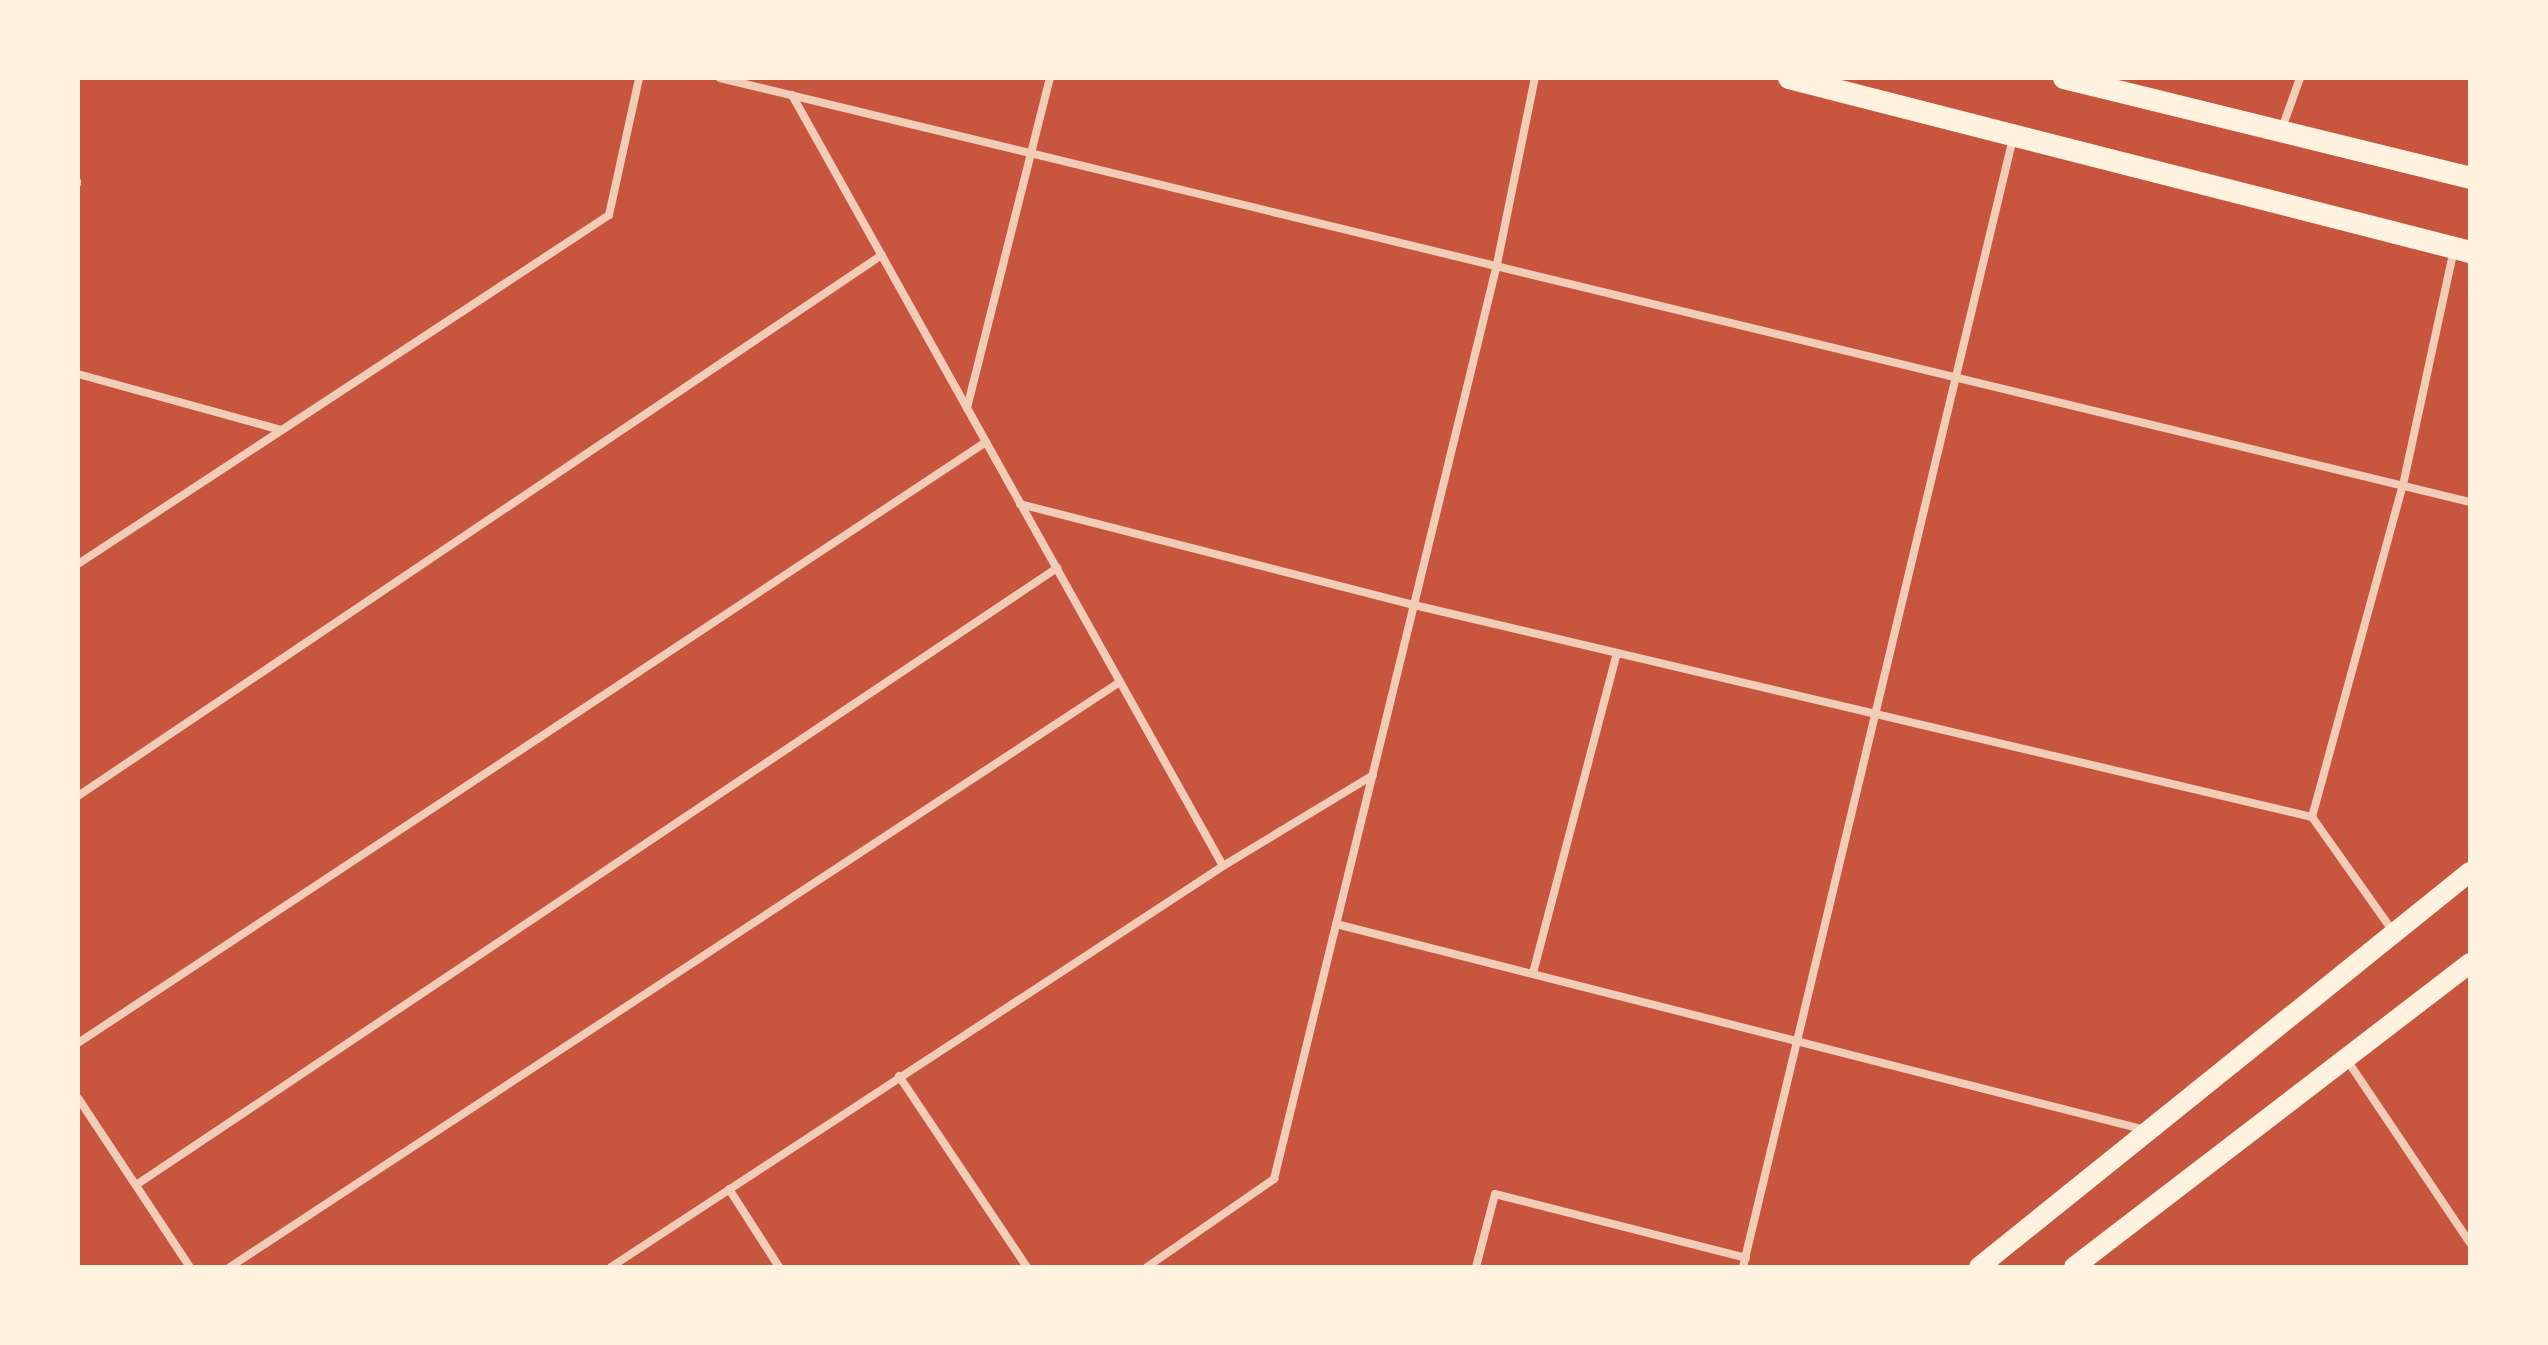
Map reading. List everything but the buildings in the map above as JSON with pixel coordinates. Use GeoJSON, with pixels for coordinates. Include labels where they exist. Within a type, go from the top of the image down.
{"type":"FeatureCollection","features":[{"type":"Feature","properties":{"kind":"highway"},"geometry":{"type":"LineString","coordinates":[[1789,78],[2462,250]]}},
{"type":"Feature","properties":{"kind":"highway"},"geometry":{"type":"LineString","coordinates":[[2064,78],[2470,178]]}},
{"type":"Feature","properties":{"kind":"main road"},"geometry":{"type":"LineString","coordinates":[[1979,1267],[2470,872]]}},
{"type":"Feature","properties":{"kind":"main road"},"geometry":{"type":"LineString","coordinates":[[2074,1267],[2470,963]]}},
{"type":"Feature","properties":{"kind":"street"},"geometry":{"type":"LineString","coordinates":[[78,564],[609,215],[639,78]]}},
{"type":"Feature","properties":{"kind":"street"},"geometry":{"type":"LineString","coordinates":[[720,78],[1956,374],[2470,502]]}},
{"type":"Feature","properties":{"kind":"street"},"geometry":{"type":"LineString","coordinates":[[967,408],[1050,78]]}},
{"type":"Feature","properties":{"kind":"street"},"geometry":{"type":"LineString","coordinates":[[1147,1267],[1274,1179],[1497,264],[1535,78]]}},
{"type":"Feature","properties":{"kind":"street"},"geometry":{"type":"LineString","coordinates":[[2281,131],[2300,78]]}},
{"type":"Feature","properties":{"kind":"street"},"geometry":{"type":"LineString","coordinates":[[792,95],[1223,866]]}},
{"type":"Feature","properties":{"kind":"street"},"geometry":{"type":"LineString","coordinates":[[1476,1267],[1495,1194],[1744,1262],[2014,134]]}},
{"type":"Feature","properties":{"kind":"street"},"geometry":{"type":"LineString","coordinates":[[2312,817],[2403,485],[2462,250]]}},
{"type":"Feature","properties":{"kind":"street"},"geometry":{"type":"LineString","coordinates":[[78,796],[882,255]]}},
{"type":"Feature","properties":{"kind":"street"},"geometry":{"type":"LineString","coordinates":[[78,374],[281,430]]}},
{"type":"Feature","properties":{"kind":"street"},"geometry":{"type":"LineString","coordinates":[[78,1043],[986,442]]}},
{"type":"Feature","properties":{"kind":"street"},"geometry":{"type":"LineString","coordinates":[[1020,504],[1414,605],[2312,817],[2395,934]]}},
{"type":"Feature","properties":{"kind":"street"},"geometry":{"type":"LineString","coordinates":[[136,1185],[1057,568]]}},
{"type":"Feature","properties":{"kind":"street"},"geometry":{"type":"LineString","coordinates":[[1533,973],[1617,653]]}},
{"type":"Feature","properties":{"kind":"street"},"geometry":{"type":"LineString","coordinates":[[230,1267],[1120,682]]}},
{"type":"Feature","properties":{"kind":"street"},"geometry":{"type":"LineString","coordinates":[[611,1267],[1223,866],[1373,775]]}},
{"type":"Feature","properties":{"kind":"street"},"geometry":{"type":"LineString","coordinates":[[1336,924],[1798,1039],[2149,1131]]}},
{"type":"Feature","properties":{"kind":"street"},"geometry":{"type":"LineString","coordinates":[[2347,1060],[2470,1242]]}},
{"type":"Feature","properties":{"kind":"street"},"geometry":{"type":"LineString","coordinates":[[899,1076],[1027,1267]]}},
{"type":"Feature","properties":{"kind":"street"},"geometry":{"type":"LineString","coordinates":[[78,1098],[190,1267]]}},
{"type":"Feature","properties":{"kind":"street"},"geometry":{"type":"LineString","coordinates":[[729,1189],[779,1267]]}}]}
